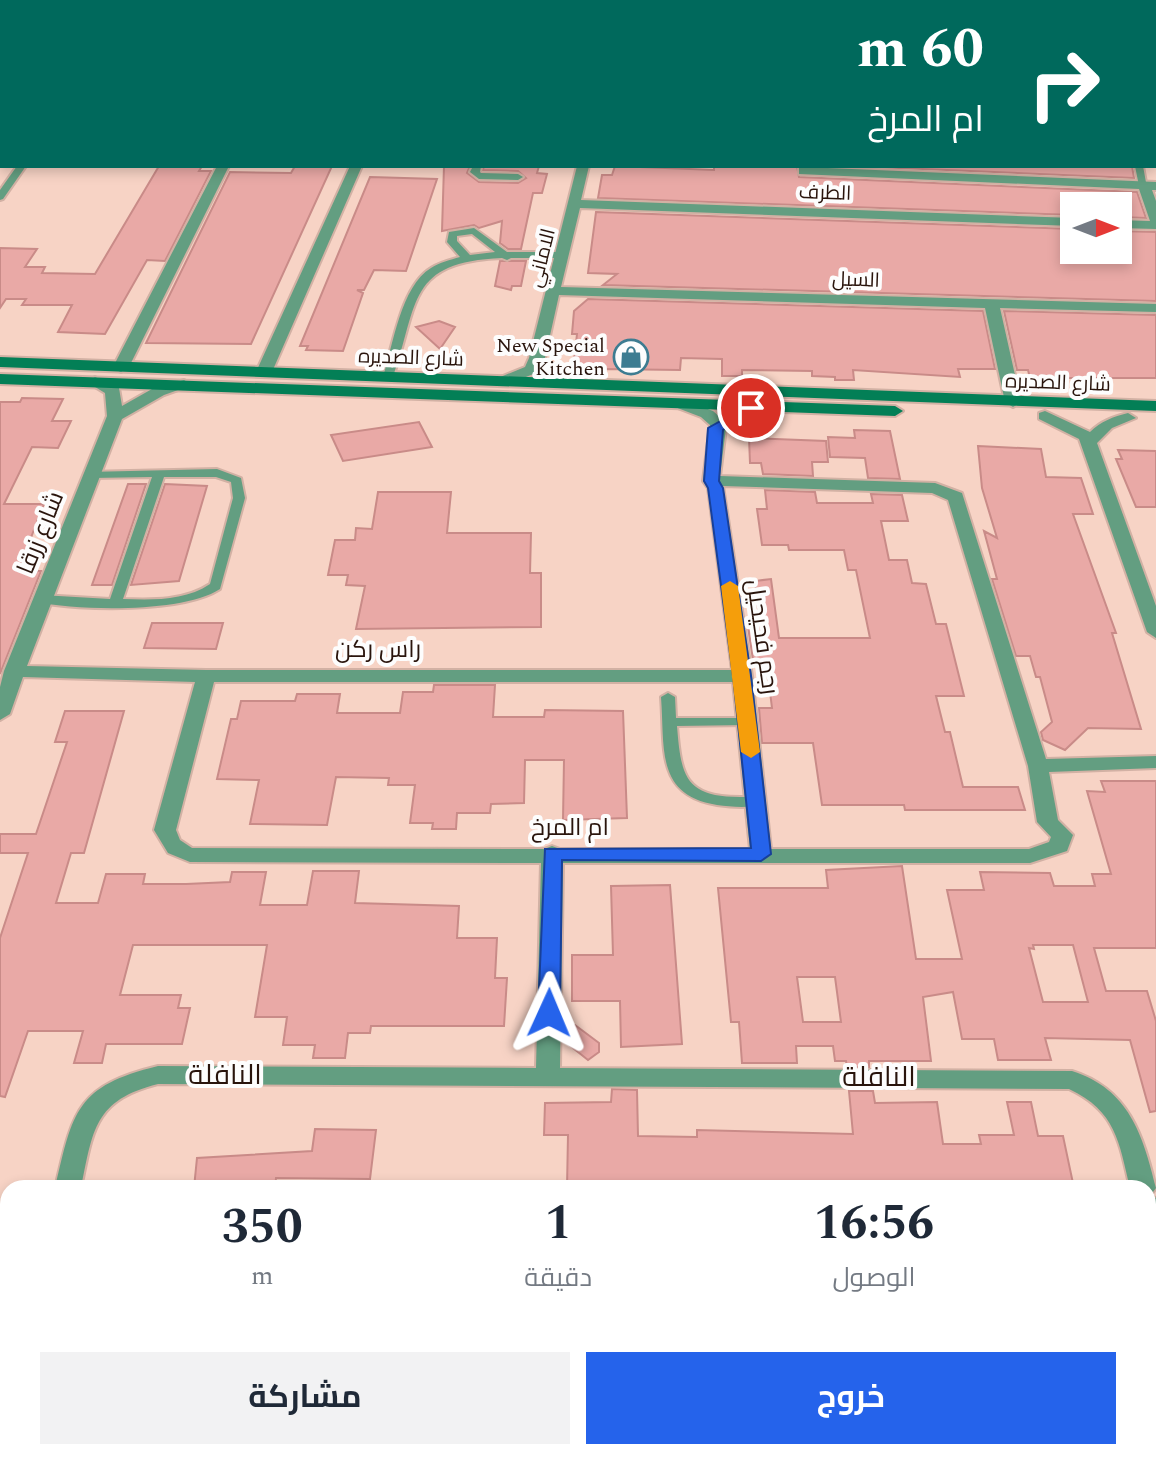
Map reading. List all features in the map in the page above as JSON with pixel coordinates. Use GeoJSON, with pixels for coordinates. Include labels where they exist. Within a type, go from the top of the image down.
{"type":"FeatureCollection","features":[{"type":"Feature","properties":{"kind":"main road","name":"شارع الصديره"},"geometry":{"type":"LineString","coordinates":[[0,362],[1156,406]]}},
{"type":"Feature","properties":{"kind":"main road","name":"شارع الصديره"},"geometry":{"type":"LineString","coordinates":[[0,379],[1156,419]]}},
{"type":"Feature","properties":{"kind":"street"},"geometry":{"type":"LineString","coordinates":[[121,367],[222,168]]}},
{"type":"Feature","properties":{"kind":"street"},"geometry":{"type":"LineString","coordinates":[[264,372],[355,168]]}},
{"type":"Feature","properties":{"kind":"street","name":"الاماني"},"geometry":{"type":"LineString","coordinates":[[537,358],[583,168]]}},
{"type":"Feature","properties":{"kind":"street"},"geometry":{"type":"LineString","coordinates":[[804,171],[1150,186],[1156,223],[1132,224]]}},
{"type":"Feature","properties":{"kind":"street","name":"الطرف"},"geometry":{"type":"LineString","coordinates":[[575,204],[1060,221]]}},
{"type":"Feature","properties":{"kind":"street","name":"السيل"},"geometry":{"type":"LineString","coordinates":[[555,291],[1156,308]]}},
{"type":"Feature","properties":{"kind":"street"},"geometry":{"type":"LineString","coordinates":[[992,304],[1013,402]]}},
{"type":"Feature","properties":{"kind":"street"},"geometry":{"type":"LineString","coordinates":[[503,381],[531,370],[537,358]]}},
{"type":"Feature","properties":{"kind":"street"},"geometry":{"type":"LineString","coordinates":[[537,358],[542,369],[561,383]]}},
{"type":"Feature","properties":{"kind":"street"},"geometry":{"type":"LineString","coordinates":[[95,382],[113,391],[115,416],[158,392],[184,385]]}},
{"type":"Feature","properties":{"kind":"street"},"geometry":{"type":"LineString","coordinates":[[681,404],[714,418],[719,424],[716,428]]}},
{"type":"Feature","properties":{"kind":"street"},"geometry":{"type":"LineString","coordinates":[[716,428],[742,412],[761,406]]}},
{"type":"Feature","properties":{"kind":"street","name":"شارع زرقا"},"geometry":{"type":"LineString","coordinates":[[0,714],[41,599],[115,416]]}},
{"type":"Feature","properties":{"kind":"street"},"geometry":{"type":"LineString","coordinates":[[1045,416],[1086,436],[1152,610],[1156,632]]}},
{"type":"Feature","properties":{"kind":"street"},"geometry":{"type":"LineString","coordinates":[[1087,443],[1106,425],[1128,418]]}},
{"type":"Feature","properties":{"kind":"street","name":"رجم فحيحيل"},"geometry":{"type":"LineString","coordinates":[[716,428],[711,481],[716,488],[742,676],[761,854]]}},
{"type":"Feature","properties":{"kind":"street","name":"ام المرخ"},"geometry":{"type":"LineString","coordinates":[[206,676],[165,830],[169,842],[179,852],[196,856],[552,853],[1030,856],[1059,846],[1062,835],[1048,822],[1038,766],[956,497],[935,488],[711,481]]}},
{"type":"Feature","properties":{"kind":"street","name":"راس ركن"},"geometry":{"type":"LineString","coordinates":[[14,671],[206,676],[742,676]]}},
{"type":"Feature","properties":{"kind":"street"},"geometry":{"type":"LineString","coordinates":[[1038,766],[1156,762]]}},
{"type":"Feature","properties":{"kind":"street"},"geometry":{"type":"LineString","coordinates":[[548,1076],[552,853]]}},
{"type":"Feature","properties":{"kind":"street","name":"النافلة"},"geometry":{"type":"LineString","coordinates":[[70,1180],[84,1119],[110,1089],[132,1080],[173,1075],[1072,1080],[1095,1089],[1113,1104],[1127,1123],[1141,1180]]}},
{"type":"Feature","properties":{"kind":"lane"},"geometry":{"type":"LineString","coordinates":[[0,197],[21,168]]}},
{"type":"Feature","properties":{"kind":"lane"},"geometry":{"type":"LineString","coordinates":[[476,168],[475,174],[479,176],[518,177]]}},
{"type":"Feature","properties":{"kind":"lane"},"geometry":{"type":"LineString","coordinates":[[1140,168],[1150,186]]}},
{"type":"Feature","properties":{"kind":"lane"},"geometry":{"type":"LineString","coordinates":[[466,257],[452,242],[452,234],[474,231],[507,257]]}},
{"type":"Feature","properties":{"kind":"lane"},"geometry":{"type":"LineString","coordinates":[[388,377],[421,282],[429,274],[466,257],[563,255]]}},
{"type":"Feature","properties":{"kind":"lane"},"geometry":{"type":"LineString","coordinates":[[41,599],[115,603],[197,598],[216,586],[239,498],[237,480],[217,473],[158,476],[91,474]]}},
{"type":"Feature","properties":{"kind":"lane"},"geometry":{"type":"LineString","coordinates":[[115,603],[158,476]]}},
{"type":"Feature","properties":{"kind":"lane"},"geometry":{"type":"LineString","coordinates":[[668,697],[674,771],[684,790],[711,802],[756,802]]}},
{"type":"Feature","properties":{"kind":"lane"},"geometry":{"type":"LineString","coordinates":[[670,722],[747,721]]}},
{"type":"Feature","properties":{"kind":"building"},"geometry":{"type":"Polygon","coordinates":[[[158,168],[201,168],[199,171],[211,171],[165,261],[147,260],[105,334],[58,332],[72,305],[22,305],[26,299],[6,299],[0,308],[0,248],[37,249],[25,267],[45,267],[42,273],[95,274],[158,168]]]}},
{"type":"Feature","properties":{"kind":"building"},"geometry":{"type":"Polygon","coordinates":[[[294,168],[331,168],[251,344],[146,343],[230,172],[291,173],[294,168]]]}},
{"type":"Feature","properties":{"kind":"building"},"geometry":{"type":"Polygon","coordinates":[[[444,168],[469,168],[467,173],[479,182],[518,183],[526,178],[518,171],[484,168],[538,168],[537,173],[547,174],[542,193],[533,193],[521,249],[508,249],[500,243],[502,221],[479,228],[474,225],[442,231],[444,168]]]}},
{"type":"Feature","properties":{"kind":"building"},"geometry":{"type":"Polygon","coordinates":[[[614,168],[797,168],[799,177],[1137,192],[1146,218],[1132,218],[1132,192],[1060,192],[1060,214],[598,198],[602,175],[612,175],[614,168]]]}},
{"type":"Feature","properties":{"kind":"building"},"geometry":{"type":"Polygon","coordinates":[[[898,168],[1132,168],[1134,178],[898,168]]]}},
{"type":"Feature","properties":{"kind":"building"},"geometry":{"type":"Polygon","coordinates":[[[370,177],[437,179],[406,271],[374,270],[364,290],[357,290],[363,293],[343,351],[306,350],[308,346],[300,346],[370,177]]]}},
{"type":"Feature","properties":{"kind":"building"},"geometry":{"type":"Polygon","coordinates":[[[596,212],[1060,229],[1060,264],[1132,264],[1132,231],[1156,232],[1156,301],[603,285],[617,274],[588,273],[596,212]]]}},
{"type":"Feature","properties":{"kind":"building"},"geometry":{"type":"Polygon","coordinates":[[[500,261],[526,261],[521,286],[512,286],[511,290],[495,286],[500,261]]]}},
{"type":"Feature","properties":{"kind":"building"},"geometry":{"type":"Polygon","coordinates":[[[588,299],[983,311],[995,369],[958,369],[960,377],[853,370],[854,380],[835,380],[835,377],[812,376],[812,371],[742,370],[742,376],[722,376],[722,359],[681,358],[680,370],[604,369],[603,373],[592,372],[574,361],[577,334],[572,334],[574,311],[588,299]]]}},
{"type":"Feature","properties":{"kind":"building"},"geometry":{"type":"Polygon","coordinates":[[[1004,311],[1156,315],[1156,378],[1030,378],[1028,370],[1017,370],[1004,311]]]}},
{"type":"Feature","properties":{"kind":"building"},"geometry":{"type":"Polygon","coordinates":[[[439,321],[455,327],[440,349],[416,327],[439,321]]]}},
{"type":"Feature","properties":{"kind":"building"},"geometry":{"type":"Polygon","coordinates":[[[22,398],[63,399],[52,421],[71,421],[58,448],[32,447],[4,504],[44,504],[18,571],[41,571],[0,674],[0,402],[20,402],[22,398]]]}},
{"type":"Feature","properties":{"kind":"building"},"geometry":{"type":"Polygon","coordinates":[[[419,422],[432,447],[343,461],[331,435],[419,422]]]}},
{"type":"Feature","properties":{"kind":"building"},"geometry":{"type":"Polygon","coordinates":[[[854,430],[890,431],[900,479],[868,478],[865,458],[830,457],[828,437],[855,438],[854,430]]]}},
{"type":"Feature","properties":{"kind":"building"},"geometry":{"type":"Polygon","coordinates":[[[749,438],[826,441],[828,462],[812,462],[813,476],[763,474],[761,463],[750,463],[749,438]]]}},
{"type":"Feature","properties":{"kind":"building"},"geometry":{"type":"Polygon","coordinates":[[[978,446],[1041,449],[1046,477],[1081,478],[1093,514],[1073,514],[1116,633],[1112,633],[1141,729],[1088,728],[1065,750],[1043,740],[1041,732],[1052,722],[1040,677],[1036,677],[1030,656],[1016,656],[992,579],[997,579],[984,531],[997,538],[982,488],[978,446]]]}},
{"type":"Feature","properties":{"kind":"building"},"geometry":{"type":"Polygon","coordinates":[[[1118,450],[1156,451],[1156,507],[1136,507],[1116,459],[1122,459],[1118,450]]]}},
{"type":"Feature","properties":{"kind":"building"},"geometry":{"type":"Polygon","coordinates":[[[128,484],[146,484],[112,585],[92,585],[128,484]]]}},
{"type":"Feature","properties":{"kind":"building"},"geometry":{"type":"Polygon","coordinates":[[[165,484],[207,486],[179,581],[131,585],[165,484]]]}},
{"type":"Feature","properties":{"kind":"building"},"geometry":{"type":"Polygon","coordinates":[[[765,490],[815,492],[817,503],[873,503],[871,494],[902,495],[908,521],[881,521],[889,560],[907,560],[912,583],[926,584],[936,624],[946,624],[964,696],[936,696],[945,732],[950,732],[963,787],[1018,787],[1025,810],[905,810],[904,805],[822,805],[813,743],[762,743],[759,708],[772,708],[766,660],[753,660],[747,620],[759,620],[755,581],[771,579],[779,638],[870,638],[856,570],[848,570],[844,550],[789,550],[788,545],[762,545],[757,509],[767,509],[765,490]]]}},
{"type":"Feature","properties":{"kind":"building"},"geometry":{"type":"Polygon","coordinates":[[[378,492],[451,492],[447,533],[531,533],[530,573],[541,573],[541,627],[356,629],[365,586],[346,585],[348,575],[328,575],[335,540],[355,540],[356,528],[372,529],[378,492]]]}},
{"type":"Feature","properties":{"kind":"building"},"geometry":{"type":"Polygon","coordinates":[[[152,623],[223,623],[216,649],[144,648],[152,623]]]}},
{"type":"Feature","properties":{"kind":"building"},"geometry":{"type":"Polygon","coordinates":[[[434,685],[495,685],[493,717],[544,717],[545,710],[623,711],[627,818],[563,820],[564,760],[525,760],[524,803],[491,804],[490,813],[457,813],[456,829],[432,829],[433,823],[410,823],[415,785],[388,785],[389,778],[336,777],[327,825],[250,824],[259,780],[217,779],[231,719],[237,719],[241,701],[295,701],[297,694],[340,694],[337,713],[400,713],[403,692],[433,692],[434,685]]]}},
{"type":"Feature","properties":{"kind":"building"},"geometry":{"type":"Polygon","coordinates":[[[65,711],[124,711],[84,853],[71,853],[56,903],[98,903],[106,874],[145,874],[143,884],[186,884],[230,882],[232,872],[266,872],[260,905],[307,905],[313,871],[359,871],[355,903],[459,906],[457,938],[497,938],[495,978],[507,978],[504,1026],[371,1026],[370,1033],[348,1033],[345,1058],[313,1058],[315,1045],[283,1045],[287,1017],[255,1017],[267,945],[133,945],[120,995],[181,995],[178,1008],[190,1008],[182,1044],[106,1044],[102,1063],[74,1063],[83,1031],[28,1031],[5,1097],[0,1096],[0,938],[28,853],[0,853],[0,834],[36,834],[67,742],[55,742],[65,711]]]}},
{"type":"Feature","properties":{"kind":"building"},"geometry":{"type":"Polygon","coordinates":[[[1101,781],[1156,781],[1156,948],[1094,948],[1106,991],[1147,991],[1156,1021],[1156,1111],[1150,1112],[1130,1040],[1045,1038],[1051,1060],[998,1060],[994,1039],[962,1039],[953,992],[923,997],[931,1061],[869,1061],[869,1067],[847,1067],[846,1061],[835,1061],[833,1046],[796,1046],[797,1063],[742,1063],[739,1022],[731,1022],[718,888],[828,888],[826,870],[902,866],[916,959],[962,959],[947,890],[984,890],[980,872],[1050,873],[1054,886],[1095,886],[1092,874],[1111,874],[1087,791],[1105,792],[1101,781]],[[1033,945],[1034,949],[1029,948],[1043,1002],[1088,1002],[1073,945],[1033,945]],[[797,977],[803,1022],[841,1022],[835,977],[797,977]]]}},
{"type":"Feature","properties":{"kind":"building"},"geometry":{"type":"Polygon","coordinates":[[[670,885],[682,1044],[621,1047],[620,1001],[572,1001],[572,955],[613,955],[611,886],[670,885]]]}},
{"type":"Feature","properties":{"kind":"building"},"geometry":{"type":"Polygon","coordinates":[[[575,1025],[599,1043],[599,1052],[588,1060],[563,1040],[564,1032],[575,1025]]]}},
{"type":"Feature","properties":{"kind":"building"},"geometry":{"type":"Polygon","coordinates":[[[612,1089],[637,1090],[638,1136],[697,1137],[697,1130],[853,1134],[849,1091],[873,1091],[875,1103],[937,1102],[943,1144],[981,1144],[979,1135],[1014,1135],[1007,1102],[1031,1102],[1038,1136],[1063,1136],[1072,1180],[567,1180],[568,1135],[544,1135],[545,1103],[611,1102],[612,1089]]]}},
{"type":"Feature","properties":{"kind":"building"},"geometry":{"type":"Polygon","coordinates":[[[315,1129],[376,1130],[370,1179],[195,1180],[197,1158],[312,1151],[315,1129]]]}},
{"type":"Feature","properties":{"kind":"slow traffic"},"geometry":{"type":"LineString","coordinates":[[730,586],[751,752]]}},
{"type":"Feature","properties":{"kind":"place","name":"New Special Kitchen"},"geometry":{"type":"Point","coordinates":[631,357]}},
{"type":"Feature","properties":{"kind":"route"},"geometry":{"type":"LineString","coordinates":[[549,1013],[552,853],[761,854],[742,676],[716,488],[711,481],[716,428],[751,408]]}}]}
